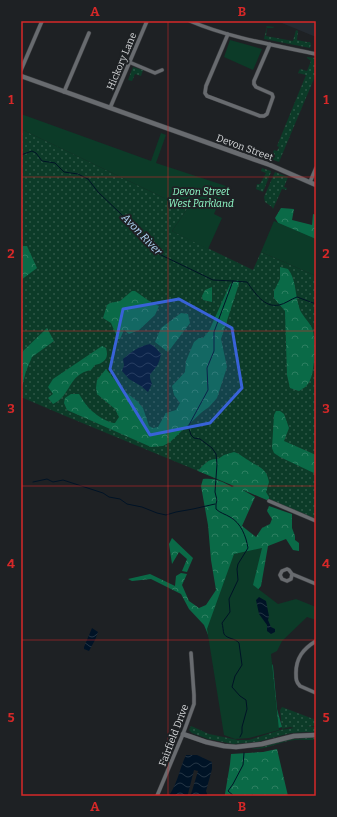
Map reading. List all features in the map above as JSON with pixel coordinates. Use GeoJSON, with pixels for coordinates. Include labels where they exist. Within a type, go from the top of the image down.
{"type":"FeatureCollection","features":[{"type":"Feature","properties":{"kind":"street"},"geometry":{"type":"LineString","coordinates":[[21,70],[42,21]]}},
{"type":"Feature","properties":{"kind":"street","name":"Hickory Lane"},"geometry":{"type":"LineString","coordinates":[[110,108],[147,21]]}},
{"type":"Feature","properties":{"kind":"street"},"geometry":{"type":"LineString","coordinates":[[190,21],[228,34],[316,54]]}},
{"type":"Feature","properties":{"kind":"street"},"geometry":{"type":"LineString","coordinates":[[64,92],[89,33]]}},
{"type":"Feature","properties":{"kind":"street"},"geometry":{"type":"LineString","coordinates":[[228,34],[206,86],[205,93],[208,97],[260,116],[264,116],[266,114],[274,97],[271,93],[256,87],[254,84],[270,44]]}},
{"type":"Feature","properties":{"kind":"street"},"geometry":{"type":"LineString","coordinates":[[129,62],[155,73],[162,70]]}},
{"type":"Feature","properties":{"kind":"street"},"geometry":{"type":"LineString","coordinates":[[21,76],[110,108]]}},
{"type":"Feature","properties":{"kind":"street","name":"Devon Street"},"geometry":{"type":"LineString","coordinates":[[110,108],[270,165],[316,185]]}},
{"type":"Feature","properties":{"kind":"street"},"geometry":{"type":"LineString","coordinates":[[310,182],[316,168]]}},
{"type":"Feature","properties":{"kind":"street"},"geometry":{"type":"LineString","coordinates":[[269,501],[316,521]]}},
{"type":"Feature","properties":{"kind":"street"},"geometry":{"type":"LineString","coordinates":[[292,574],[316,584]]}},
{"type":"Feature","properties":{"kind":"street"},"geometry":{"type":"LineString","coordinates":[[316,641],[304,651],[296,666],[296,681],[298,684],[316,693]]}},
{"type":"Feature","properties":{"kind":"street","name":"Fairfield Drive"},"geometry":{"type":"LineString","coordinates":[[157,796],[184,734],[194,704],[191,653]]}},
{"type":"Feature","properties":{"kind":"street"},"geometry":{"type":"LineString","coordinates":[[184,734],[218,745],[236,747],[262,744],[294,736],[316,736]]}},
{"type":"Feature","properties":{"kind":"highlighted area"},"geometry":{"type":"Polygon","coordinates":[[[179,299],[232,328],[242,388],[210,423],[150,435],[110,369],[123,309],[179,299]]]}},
{"type":"Feature","properties":{"kind":"shaded area"},"geometry":{"type":"Polygon","coordinates":[[[277,21],[316,21],[316,37],[277,21]]]}},
{"type":"Feature","properties":{"kind":"green space"},"geometry":{"type":"Polygon","coordinates":[[[267,26],[274,27],[267,28],[266,36],[293,41],[296,30],[298,31],[297,40],[310,42],[310,48],[264,39],[267,26]]]}},
{"type":"Feature","properties":{"kind":"green space"},"geometry":{"type":"Polygon","coordinates":[[[230,40],[262,49],[253,70],[224,57],[230,40]]]}},
{"type":"Feature","properties":{"kind":"green space"},"geometry":{"type":"Polygon","coordinates":[[[307,57],[316,58],[316,74],[279,162],[271,159],[274,150],[277,151],[279,147],[277,146],[306,75],[298,73],[300,69],[307,71],[311,61],[307,57]]]}},
{"type":"Feature","properties":{"kind":"green space"},"geometry":{"type":"Polygon","coordinates":[[[133,67],[143,70],[141,76],[135,74],[132,81],[128,80],[133,67]]]}},
{"type":"Feature","properties":{"kind":"green space","name":"Devon Street West Parkland"},"geometry":{"type":"Polygon","coordinates":[[[21,114],[151,161],[161,133],[166,135],[156,163],[226,186],[214,214],[222,218],[208,249],[172,231],[187,209],[21,129],[21,114]]]}},
{"type":"Feature","properties":{"kind":"green space"},"geometry":{"type":"Polygon","coordinates":[[[21,129],[187,209],[172,231],[253,270],[261,252],[316,276],[316,520],[21,397],[21,129]]]}},
{"type":"Feature","properties":{"kind":"green space"},"geometry":{"type":"Polygon","coordinates":[[[262,168],[271,171],[263,192],[256,189],[257,184],[260,184],[266,173],[261,171],[262,168]]]}},
{"type":"Feature","properties":{"kind":"green space"},"geometry":{"type":"Polygon","coordinates":[[[275,172],[288,177],[284,187],[287,188],[286,190],[282,189],[273,209],[265,202],[264,197],[275,172]]]}},
{"type":"Feature","properties":{"kind":"green space"},"geometry":{"type":"Polygon","coordinates":[[[281,208],[294,209],[292,220],[312,225],[313,214],[316,215],[316,256],[280,226],[275,218],[281,208]]]}},
{"type":"Feature","properties":{"kind":"green space"},"geometry":{"type":"Polygon","coordinates":[[[274,221],[316,239],[316,276],[261,252],[274,221]]]}},
{"type":"Feature","properties":{"kind":"green space"},"geometry":{"type":"Polygon","coordinates":[[[21,246],[27,246],[37,268],[21,280],[21,246]]]}},
{"type":"Feature","properties":{"kind":"green space"},"geometry":{"type":"Polygon","coordinates":[[[280,267],[288,269],[291,273],[300,310],[311,325],[314,338],[312,376],[307,385],[299,391],[290,388],[287,375],[285,311],[274,298],[274,291],[280,279],[280,267]]]}},
{"type":"Feature","properties":{"kind":"green space"},"geometry":{"type":"Polygon","coordinates":[[[238,280],[239,283],[237,290],[221,339],[227,367],[217,398],[170,442],[163,446],[151,447],[67,410],[64,403],[65,398],[71,394],[79,394],[93,412],[104,420],[115,423],[119,417],[115,409],[97,394],[96,388],[97,380],[106,369],[123,390],[143,408],[149,426],[153,428],[158,427],[166,413],[176,410],[180,403],[174,395],[172,386],[185,372],[186,361],[194,342],[199,338],[203,338],[209,331],[230,284],[238,280]]]}},
{"type":"Feature","properties":{"kind":"green space"},"geometry":{"type":"Polygon","coordinates":[[[212,287],[212,302],[203,300],[202,296],[205,290],[212,287]]]}},
{"type":"Feature","properties":{"kind":"green space"},"geometry":{"type":"Polygon","coordinates":[[[132,291],[135,291],[159,306],[155,315],[139,330],[129,334],[124,330],[120,339],[118,339],[111,323],[103,318],[107,305],[120,301],[132,291]]]}},
{"type":"Feature","properties":{"kind":"green space"},"geometry":{"type":"Polygon","coordinates":[[[181,313],[188,314],[190,323],[168,352],[155,342],[161,328],[181,313]]]}},
{"type":"Feature","properties":{"kind":"green space"},"geometry":{"type":"Polygon","coordinates":[[[47,328],[54,341],[32,357],[26,371],[21,391],[21,353],[47,328]]]}},
{"type":"Feature","properties":{"kind":"green space"},"geometry":{"type":"Polygon","coordinates":[[[102,346],[106,348],[107,355],[105,360],[95,365],[91,370],[78,376],[63,396],[53,404],[48,398],[53,394],[48,387],[53,379],[102,346]]]}},
{"type":"Feature","properties":{"kind":"green space"},"geometry":{"type":"Polygon","coordinates":[[[276,411],[280,411],[284,414],[289,428],[284,441],[316,455],[316,474],[274,453],[272,448],[274,415],[276,411]]]}},
{"type":"Feature","properties":{"kind":"green space"},"geometry":{"type":"Polygon","coordinates":[[[234,452],[262,468],[268,477],[269,482],[266,492],[269,497],[269,501],[241,489],[255,497],[242,526],[256,537],[262,528],[270,524],[272,519],[267,511],[269,506],[292,514],[292,528],[295,540],[299,543],[299,551],[293,550],[286,539],[268,546],[261,586],[253,596],[260,639],[273,666],[277,709],[282,727],[247,736],[204,625],[189,609],[181,594],[151,579],[132,581],[128,579],[150,574],[175,586],[176,576],[181,573],[187,574],[182,585],[189,601],[199,608],[206,605],[216,590],[211,560],[208,525],[201,486],[203,479],[211,479],[218,480],[232,487],[234,486],[198,471],[209,461],[234,452]]]}},
{"type":"Feature","properties":{"kind":"green space"},"geometry":{"type":"Polygon","coordinates":[[[172,538],[193,558],[187,572],[182,571],[187,559],[179,552],[172,564],[169,544],[172,538]]]}},
{"type":"Feature","properties":{"kind":"green space"},"geometry":{"type":"Polygon","coordinates":[[[262,548],[253,585],[278,604],[296,599],[316,607],[316,620],[307,617],[282,641],[277,651],[271,654],[279,730],[249,738],[235,739],[224,735],[207,629],[234,554],[262,548]]]}},
{"type":"Feature","properties":{"kind":"green space"},"geometry":{"type":"Polygon","coordinates":[[[282,707],[316,720],[316,726],[306,727],[316,727],[316,733],[291,733],[257,742],[233,744],[208,739],[192,733],[189,730],[191,726],[209,734],[238,740],[249,740],[280,730],[294,728],[290,727],[282,729],[280,710],[282,707]]]}},
{"type":"Feature","properties":{"kind":"green space"},"geometry":{"type":"Polygon","coordinates":[[[316,738],[316,740],[291,740],[265,748],[251,749],[285,740],[316,738]]]}},
{"type":"Feature","properties":{"kind":"green space"},"geometry":{"type":"Polygon","coordinates":[[[277,749],[288,796],[225,796],[231,754],[263,752],[277,749]]]}},
{"type":"Feature","properties":{"kind":"water"},"geometry":{"type":"Polygon","coordinates":[[[150,344],[154,346],[161,354],[158,364],[150,375],[152,384],[148,392],[129,379],[122,371],[124,365],[123,359],[142,346],[150,344]]]}},
{"type":"Feature","properties":{"kind":"water"},"geometry":{"type":"Polygon","coordinates":[[[259,597],[266,601],[269,616],[268,620],[271,627],[275,629],[275,632],[271,634],[267,631],[267,625],[259,614],[256,600],[259,597]]]}},
{"type":"Feature","properties":{"kind":"water"},"geometry":{"type":"Polygon","coordinates":[[[92,628],[98,632],[89,651],[84,649],[84,647],[92,628]]]}},
{"type":"Feature","properties":{"kind":"water"},"geometry":{"type":"Polygon","coordinates":[[[186,755],[197,755],[212,762],[212,769],[206,791],[208,796],[190,796],[198,771],[194,770],[187,796],[171,796],[170,794],[175,785],[186,755]]]}},
{"type":"Feature","properties":{"kind":"waterway","name":"Avon River"},"geometry":{"type":"LineString","coordinates":[[21,155],[32,151],[36,153],[42,161],[55,163],[64,172],[78,174],[88,179],[98,192],[144,236],[159,254],[213,280],[247,282],[260,299],[269,304],[281,304],[297,297],[316,304]]}},
{"type":"Feature","properties":{"kind":"waterway"},"geometry":{"type":"LineString","coordinates":[[233,281],[214,332],[214,351],[207,368],[208,390],[189,425],[189,429],[194,438],[200,439],[212,448],[216,454],[216,509],[230,517],[240,526],[248,548],[238,564],[238,580],[229,599],[230,612],[222,623],[225,636],[239,643],[242,665],[235,676],[232,687],[246,700],[247,709],[240,737]]}},
{"type":"Feature","properties":{"kind":"waterway"},"geometry":{"type":"LineString","coordinates":[[33,482],[47,479],[53,482],[63,480],[103,493],[109,497],[120,499],[127,504],[166,515],[215,504]]}},
{"type":"Feature","properties":{"kind":"waterway"},"geometry":{"type":"LineString","coordinates":[[234,796],[228,791],[243,765],[244,753]]}},
{"type":"Feature","properties":{"kind":"waterway"},"geometry":{"type":"LineString","coordinates":[[249,796],[254,796]]}}]}
